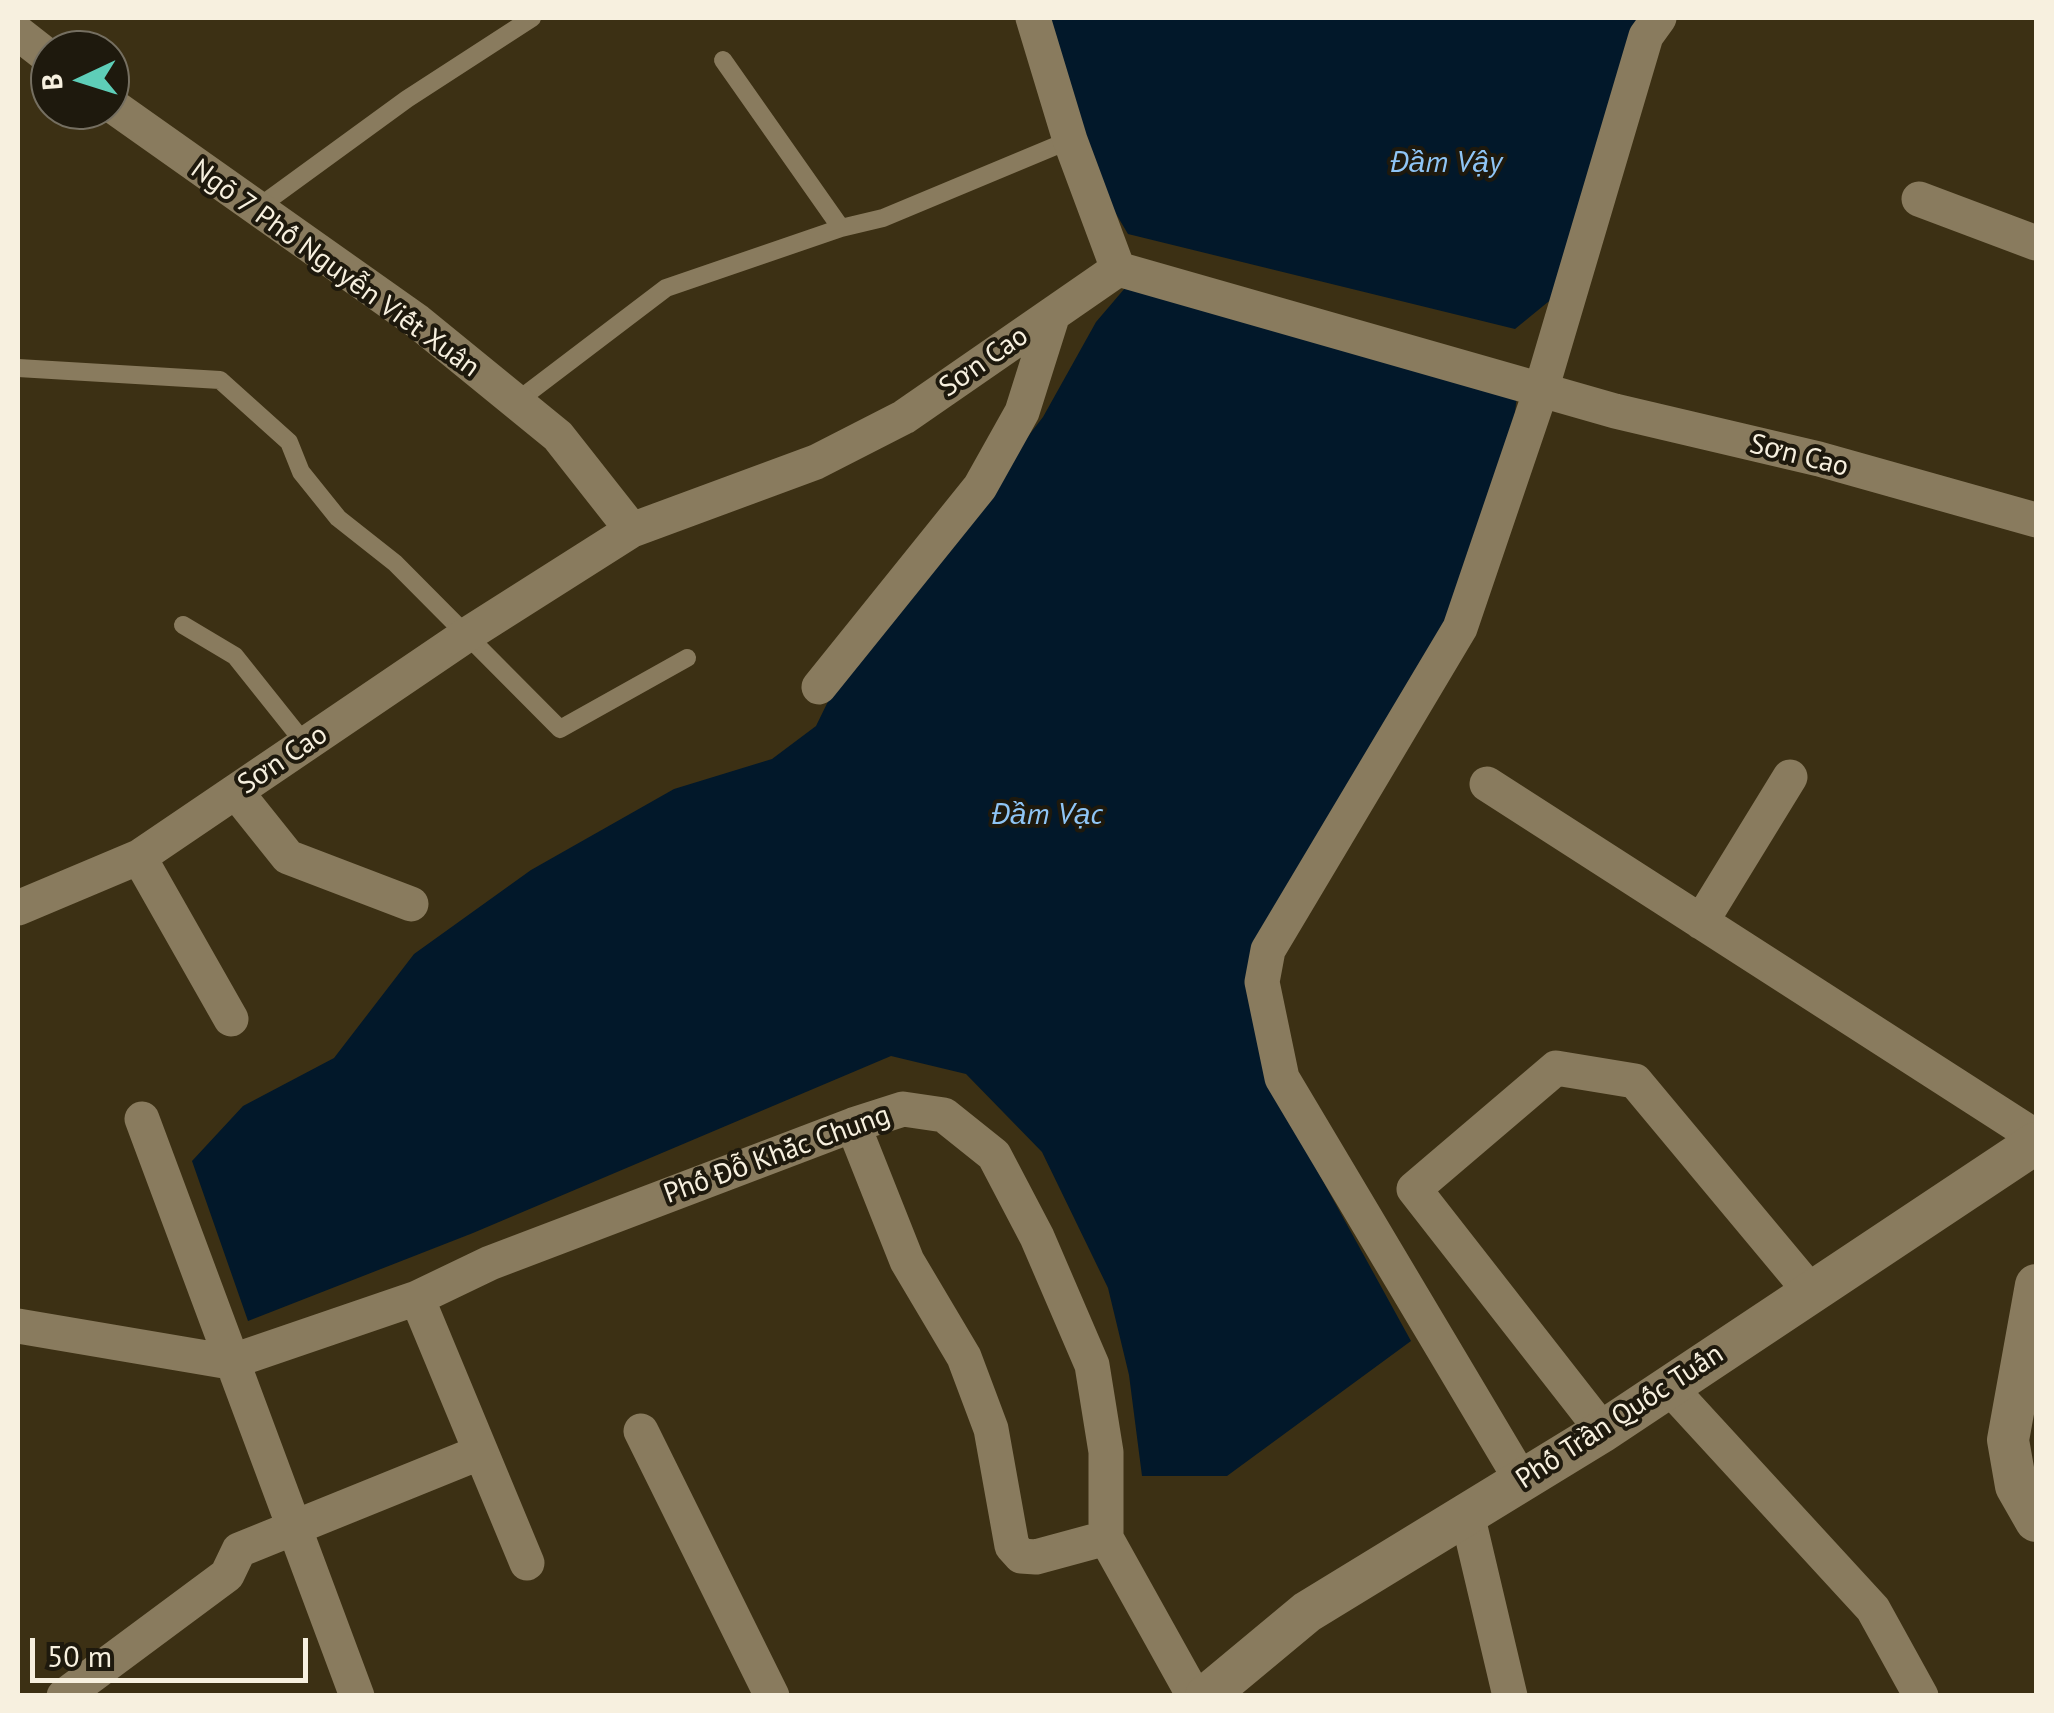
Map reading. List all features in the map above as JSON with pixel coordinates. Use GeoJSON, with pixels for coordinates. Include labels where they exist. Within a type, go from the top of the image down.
{"type":"FeatureCollection","features":[{"type":"Feature","properties":{"kind":"street"},"geometry":{"type":"LineString","coordinates":[[1032,18],[1070,140],[1118,269]]}},
{"type":"Feature","properties":{"kind":"street"},"geometry":{"type":"LineString","coordinates":[[1522,1481],[1282,1078],[1262,982],[1268,950],[1460,628],[1541,390],[1625,100],[1646,36],[1659,18]]}},
{"type":"Feature","properties":{"kind":"street","name":"Ngõ 7 Phố Nguyễn Viết Xuân"},"geometry":{"type":"LineString","coordinates":[[130,119],[417,321],[558,436],[632,530]]}},
{"type":"Feature","properties":{"kind":"street"},"geometry":{"type":"LineString","coordinates":[[1918,200],[2036,243]]}},
{"type":"Feature","properties":{"kind":"street","name":"Sơn Cao"},"geometry":{"type":"LineString","coordinates":[[18,908],[140,857],[465,636],[632,530],[816,462],[904,417],[1118,269],[1541,390],[1820,459],[2036,520]]}},
{"type":"Feature","properties":{"kind":"street"},"geometry":{"type":"LineString","coordinates":[[819,687],[980,487],[1022,412],[1053,314]]}},
{"type":"Feature","properties":{"kind":"street"},"geometry":{"type":"LineString","coordinates":[[1701,922],[1790,776]]}},
{"type":"Feature","properties":{"kind":"street"},"geometry":{"type":"LineString","coordinates":[[1486,784],[2036,1140]]}},
{"type":"Feature","properties":{"kind":"street"},"geometry":{"type":"LineString","coordinates":[[236,792],[288,857],[411,904]]}},
{"type":"Feature","properties":{"kind":"street"},"geometry":{"type":"LineString","coordinates":[[140,857],[231,1019]]}},
{"type":"Feature","properties":{"kind":"street"},"geometry":{"type":"LineString","coordinates":[[1603,1431],[1414,1189],[1556,1068],[1635,1081],[1811,1292]]}},
{"type":"Feature","properties":{"kind":"street","name":"Phố Đỗ Khắc Chung"},"geometry":{"type":"LineString","coordinates":[[230,1362],[417,1298],[490,1263],[854,1125],[903,1109],[944,1114],[994,1154],[1036,1237],[1092,1365],[1106,1452],[1106,1538],[1194,1696]]}},
{"type":"Feature","properties":{"kind":"street"},"geometry":{"type":"LineString","coordinates":[[142,1119],[357,1696]]}},
{"type":"Feature","properties":{"kind":"street"},"geometry":{"type":"LineString","coordinates":[[854,1125],[907,1261],[964,1358],[984,1411],[1012,1546],[1020,1556],[1036,1557],[1106,1538]]}},
{"type":"Feature","properties":{"kind":"street","name":"Phố Trần Quốc Tuấn"},"geometry":{"type":"LineString","coordinates":[[1206,1696],[1307,1612],[1603,1431],[2036,1140]]}},
{"type":"Feature","properties":{"kind":"street"},"geometry":{"type":"LineString","coordinates":[[2036,1285],[2008,1440],[2016,1486],[2036,1522]]}},
{"type":"Feature","properties":{"kind":"street"},"geometry":{"type":"LineString","coordinates":[[417,1298],[526,1563]]}},
{"type":"Feature","properties":{"kind":"street"},"geometry":{"type":"LineString","coordinates":[[18,1326],[230,1362]]}},
{"type":"Feature","properties":{"kind":"street"},"geometry":{"type":"LineString","coordinates":[[1670,1387],[1873,1608],[1921,1696]]}},
{"type":"Feature","properties":{"kind":"street"},"geometry":{"type":"LineString","coordinates":[[641,1431],[772,1696]]}},
{"type":"Feature","properties":{"kind":"street"},"geometry":{"type":"LineString","coordinates":[[64,1696],[227,1575],[239,1550],[481,1452]]}},
{"type":"Feature","properties":{"kind":"street"},"geometry":{"type":"LineString","coordinates":[[1467,1514],[1510,1696]]}},
{"type":"Feature","properties":{"kind":"lane"},"geometry":{"type":"LineString","coordinates":[[256,210],[407,98],[532,18]]}},
{"type":"Feature","properties":{"kind":"lane"},"geometry":{"type":"LineString","coordinates":[[723,60],[841,228]]}},
{"type":"Feature","properties":{"kind":"lane"},"geometry":{"type":"LineString","coordinates":[[516,402],[666,288],[841,228],[882,218],[1070,140]]}},
{"type":"Feature","properties":{"kind":"lane"},"geometry":{"type":"LineString","coordinates":[[18,368],[220,380],[289,442],[301,472],[338,518],[395,563],[560,729],[688,658]]}},
{"type":"Feature","properties":{"kind":"lane"},"geometry":{"type":"LineString","coordinates":[[183,625],[235,656],[306,745]]}},
{"type":"Feature","properties":{"kind":"water","name":"Đầm Vậy"},"geometry":{"type":"Polygon","coordinates":[[[1044,18],[1643,18],[1559,293],[1515,329],[1128,234],[1097,182],[1044,18]]]}},
{"type":"Feature","properties":{"kind":"water","name":"Đầm Vạc"},"geometry":{"type":"Polygon","coordinates":[[[1131,281],[1517,395],[1512,438],[1447,617],[1287,890],[1269,1083],[1411,1341],[1227,1476],[1142,1476],[1129,1375],[1108,1288],[1042,1152],[966,1074],[891,1056],[473,1233],[248,1321],[192,1161],[243,1106],[334,1058],[414,954],[531,870],[674,789],[772,759],[816,726],[838,681],[1043,417],[1096,322],[1131,281]]]}}]}
